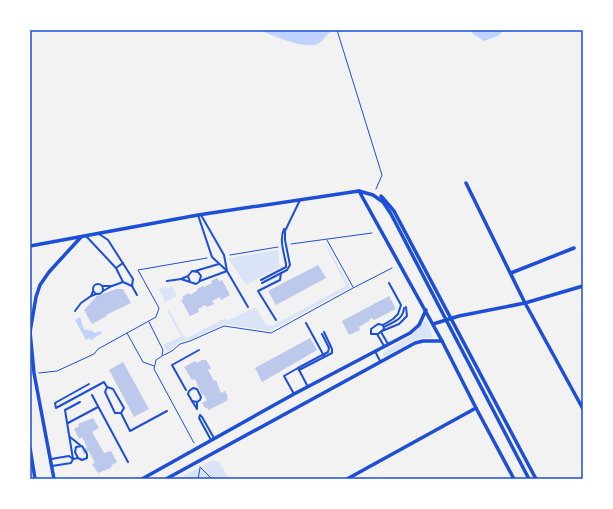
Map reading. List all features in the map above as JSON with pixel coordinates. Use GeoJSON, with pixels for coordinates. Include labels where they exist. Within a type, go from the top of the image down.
{"type":"FeatureCollection","features":[{"type":"Feature","properties":{"kind":"street"},"geometry":{"type":"LineString","coordinates":[[466,183],[525,303],[583,409]]}},
{"type":"Feature","properties":{"kind":"street"},"geometry":{"type":"LineString","coordinates":[[359,191],[426,310],[514,479]]}},
{"type":"Feature","properties":{"kind":"street"},"geometry":{"type":"LineString","coordinates":[[30,246],[199,215],[299,199],[359,191],[373,196],[383,202],[391,214],[529,479]]}},
{"type":"Feature","properties":{"kind":"street"},"geometry":{"type":"LineString","coordinates":[[381,196],[394,211],[536,479]]}},
{"type":"Feature","properties":{"kind":"street"},"geometry":{"type":"LineString","coordinates":[[54,479],[34,373],[30,332],[36,297],[40,285],[49,272],[81,237]]}},
{"type":"Feature","properties":{"kind":"street"},"geometry":{"type":"LineString","coordinates":[[511,273],[574,248]]}},
{"type":"Feature","properties":{"kind":"street"},"geometry":{"type":"LineString","coordinates":[[433,324],[451,318],[525,303],[583,286]]}},
{"type":"Feature","properties":{"kind":"street"},"geometry":{"type":"LineString","coordinates":[[142,479],[294,394],[415,330],[426,310]]}},
{"type":"Feature","properties":{"kind":"street"},"geometry":{"type":"LineString","coordinates":[[166,479],[416,343],[442,340]]}},
{"type":"Feature","properties":{"kind":"street"},"geometry":{"type":"LineString","coordinates":[[347,479],[476,408]]}},
{"type":"Feature","properties":{"kind":"street"},"geometry":{"type":"LineString","coordinates":[[30,448],[35,479]]}},
{"type":"Feature","properties":{"kind":"lane"},"geometry":{"type":"LineString","coordinates":[[284,246],[290,265],[287,270],[262,281],[286,267],[284,246],[285,231],[299,199]]}},
{"type":"Feature","properties":{"kind":"lane"},"geometry":{"type":"LineString","coordinates":[[199,215],[224,255],[227,271]]}},
{"type":"Feature","properties":{"kind":"lane"},"geometry":{"type":"LineString","coordinates":[[199,215],[212,258],[227,271],[248,307]]}},
{"type":"Feature","properties":{"kind":"lane"},"geometry":{"type":"LineString","coordinates":[[99,234],[108,240],[123,263],[133,279],[132,286]]}},
{"type":"Feature","properties":{"kind":"lane"},"geometry":{"type":"LineString","coordinates":[[86,236],[116,268],[123,282],[132,286],[137,295]]}},
{"type":"Feature","properties":{"kind":"lane"},"geometry":{"type":"LineString","coordinates":[[116,268],[123,263]]}},
{"type":"Feature","properties":{"kind":"lane"},"geometry":{"type":"LineString","coordinates":[[167,281],[181,279],[188,276],[190,272],[219,264]]}},
{"type":"Feature","properties":{"kind":"lane"},"geometry":{"type":"LineString","coordinates":[[276,320],[258,291],[280,280],[281,270]]}},
{"type":"Feature","properties":{"kind":"lane"},"geometry":{"type":"LineString","coordinates":[[194,271],[200,274],[201,278],[199,282]]}},
{"type":"Feature","properties":{"kind":"lane"},"geometry":{"type":"LineString","coordinates":[[181,279],[196,284],[227,271]]}},
{"type":"Feature","properties":{"kind":"lane"},"geometry":{"type":"LineString","coordinates":[[188,276],[190,282]]}},
{"type":"Feature","properties":{"kind":"lane"},"geometry":{"type":"LineString","coordinates":[[74,311],[81,303],[91,296],[99,294],[112,286],[123,282]]}},
{"type":"Feature","properties":{"kind":"lane"},"geometry":{"type":"LineString","coordinates":[[386,345],[382,332],[384,326],[398,314],[401,305],[389,283]]}},
{"type":"Feature","properties":{"kind":"lane"},"geometry":{"type":"LineString","coordinates":[[91,296],[94,286],[100,284],[102,286],[112,286]]}},
{"type":"Feature","properties":{"kind":"lane"},"geometry":{"type":"LineString","coordinates":[[102,286],[103,291]]}},
{"type":"Feature","properties":{"kind":"lane"},"geometry":{"type":"LineString","coordinates":[[94,290],[96,294]]}},
{"type":"Feature","properties":{"kind":"lane"},"geometry":{"type":"LineString","coordinates":[[405,308],[407,316],[403,320],[378,334],[372,334],[371,329],[378,324],[384,326],[400,318],[405,308]]}},
{"type":"Feature","properties":{"kind":"lane"},"geometry":{"type":"LineString","coordinates":[[306,323],[324,356]]}},
{"type":"Feature","properties":{"kind":"lane"},"geometry":{"type":"LineString","coordinates":[[294,394],[284,376],[332,353],[332,349],[323,333]]}},
{"type":"Feature","properties":{"kind":"lane"},"geometry":{"type":"LineString","coordinates":[[378,334],[386,345]]}},
{"type":"Feature","properties":{"kind":"lane"},"geometry":{"type":"LineString","coordinates":[[199,350],[172,365],[202,417],[212,439]]}},
{"type":"Feature","properties":{"kind":"lane"},"geometry":{"type":"LineString","coordinates":[[375,351],[381,362]]}},
{"type":"Feature","properties":{"kind":"lane"},"geometry":{"type":"LineString","coordinates":[[300,370],[324,356]]}},
{"type":"Feature","properties":{"kind":"lane"},"geometry":{"type":"LineString","coordinates":[[298,368],[308,387]]}},
{"type":"Feature","properties":{"kind":"lane"},"geometry":{"type":"LineString","coordinates":[[89,384],[55,403],[56,408],[104,382],[107,387],[113,388],[124,408],[121,413]]}},
{"type":"Feature","properties":{"kind":"lane"},"geometry":{"type":"LineString","coordinates":[[107,387],[105,392],[115,413],[121,413]]}},
{"type":"Feature","properties":{"kind":"lane"},"geometry":{"type":"LineString","coordinates":[[188,394],[193,388],[197,389],[201,397],[197,402],[197,409]]}},
{"type":"Feature","properties":{"kind":"lane"},"geometry":{"type":"LineString","coordinates":[[92,395],[128,462]]}},
{"type":"Feature","properties":{"kind":"lane"},"geometry":{"type":"LineString","coordinates":[[192,401],[197,402]]}},
{"type":"Feature","properties":{"kind":"lane"},"geometry":{"type":"LineString","coordinates":[[73,459],[65,410],[80,402]]}},
{"type":"Feature","properties":{"kind":"lane"},"geometry":{"type":"LineString","coordinates":[[68,423],[98,407]]}},
{"type":"Feature","properties":{"kind":"lane"},"geometry":{"type":"LineString","coordinates":[[121,413],[130,431],[167,411]]}},
{"type":"Feature","properties":{"kind":"lane"},"geometry":{"type":"LineString","coordinates":[[52,466],[71,463],[73,459],[78,458],[82,460],[87,457],[82,446],[70,436]]}},
{"type":"Feature","properties":{"kind":"lane"},"geometry":{"type":"LineString","coordinates":[[70,436],[78,458]]}},
{"type":"Feature","properties":{"kind":"lane"},"geometry":{"type":"LineString","coordinates":[[75,452],[76,447],[80,445]]}},
{"type":"Feature","properties":{"kind":"lane"},"geometry":{"type":"LineString","coordinates":[[50,459],[69,456],[73,459]]}},
{"type":"Feature","properties":{"kind":"path"},"geometry":{"type":"LineString","coordinates":[[337,30],[382,175],[373,196]]}},
{"type":"Feature","properties":{"kind":"path"},"geometry":{"type":"LineString","coordinates":[[224,255],[372,234]]}},
{"type":"Feature","properties":{"kind":"path"},"geometry":{"type":"LineString","coordinates":[[327,240],[353,288]]}},
{"type":"Feature","properties":{"kind":"path"},"geometry":{"type":"LineString","coordinates":[[34,373],[57,371],[94,354],[98,349],[156,317],[159,308],[138,270],[212,258]]}},
{"type":"Feature","properties":{"kind":"path"},"geometry":{"type":"LineString","coordinates":[[196,449],[194,442],[154,369],[156,360],[172,351],[180,344],[224,326],[271,332],[392,268]]}},
{"type":"Feature","properties":{"kind":"path"},"geometry":{"type":"LineString","coordinates":[[149,321],[163,350],[162,356]]}},
{"type":"Feature","properties":{"kind":"path"},"geometry":{"type":"LineString","coordinates":[[127,333],[143,362],[154,366]]}},
{"type":"Feature","properties":{"kind":"path"},"geometry":{"type":"LineString","coordinates":[[198,479],[200,468],[212,479]]}},
{"type":"Feature","properties":{"kind":"shaded area"},"geometry":{"type":"Polygon","coordinates":[[[324,242],[349,285],[349,288],[270,331],[224,324],[192,339],[178,343],[165,353],[166,350],[163,345],[181,336],[167,311],[169,310],[184,337],[187,338],[223,319],[229,320],[255,307],[266,324],[272,326],[346,286],[324,242]]]}},
{"type":"Feature","properties":{"kind":"shaded area"},"geometry":{"type":"Polygon","coordinates":[[[278,250],[280,267],[246,285],[228,258],[278,250]]]}},
{"type":"Feature","properties":{"kind":"shaded area"},"geometry":{"type":"Polygon","coordinates":[[[166,286],[167,289],[172,286],[177,296],[165,302],[159,289],[166,286]]]}},
{"type":"Feature","properties":{"kind":"shaded area"},"geometry":{"type":"Polygon","coordinates":[[[427,320],[433,337],[416,339],[386,356],[383,356],[383,352],[412,335],[424,321],[427,320]]]}},
{"type":"Feature","properties":{"kind":"shaded area"},"geometry":{"type":"Polygon","coordinates":[[[213,460],[219,462],[229,479],[183,479],[183,476],[213,460]]]}},
{"type":"Feature","properties":{"kind":"water"},"geometry":{"type":"Polygon","coordinates":[[[259,30],[333,30],[319,43],[314,45],[306,45],[298,44],[259,30]]]}},
{"type":"Feature","properties":{"kind":"water"},"geometry":{"type":"Polygon","coordinates":[[[471,30],[504,30],[498,36],[484,41],[473,34],[471,30]]]}},
{"type":"Feature","properties":{"kind":"water"},"geometry":{"type":"Polygon","coordinates":[[[80,317],[84,329],[95,333],[100,331],[102,333],[91,340],[89,338],[86,340],[75,320],[80,317]]]}},
{"type":"Feature","properties":{"kind":"building"},"geometry":{"type":"Polygon","coordinates":[[[318,265],[326,278],[276,305],[268,291],[318,265]]]}},
{"type":"Feature","properties":{"kind":"building"},"geometry":{"type":"Polygon","coordinates":[[[217,278],[219,281],[222,280],[230,295],[221,300],[220,297],[212,301],[214,304],[207,307],[205,305],[198,309],[199,312],[190,316],[181,300],[184,299],[182,297],[189,293],[190,295],[198,290],[197,289],[212,283],[211,281],[217,278]]]}},
{"type":"Feature","properties":{"kind":"building"},"geometry":{"type":"Polygon","coordinates":[[[116,289],[123,289],[131,303],[106,315],[107,316],[92,324],[84,310],[97,296],[116,289]]]}},
{"type":"Feature","properties":{"kind":"building"},"geometry":{"type":"Polygon","coordinates":[[[389,296],[396,309],[374,320],[372,318],[359,327],[360,330],[349,335],[342,321],[389,296]]]}},
{"type":"Feature","properties":{"kind":"building"},"geometry":{"type":"Polygon","coordinates":[[[310,338],[317,350],[262,382],[255,368],[310,338]]]}},
{"type":"Feature","properties":{"kind":"building"},"geometry":{"type":"Polygon","coordinates":[[[202,360],[206,360],[211,368],[208,370],[214,381],[216,380],[221,393],[225,391],[228,396],[228,400],[209,410],[205,408],[202,403],[207,400],[203,394],[202,395],[195,379],[192,380],[184,367],[195,361],[197,363],[202,360]]]}},
{"type":"Feature","properties":{"kind":"building"},"geometry":{"type":"Polygon","coordinates":[[[123,362],[149,409],[134,417],[109,370],[123,362]]]}},
{"type":"Feature","properties":{"kind":"building"},"geometry":{"type":"Polygon","coordinates":[[[93,418],[99,428],[92,432],[104,453],[111,451],[117,462],[112,465],[111,468],[98,473],[92,464],[95,463],[89,451],[84,454],[82,450],[87,447],[82,437],[79,439],[74,429],[79,426],[78,424],[93,418]]]}}]}
